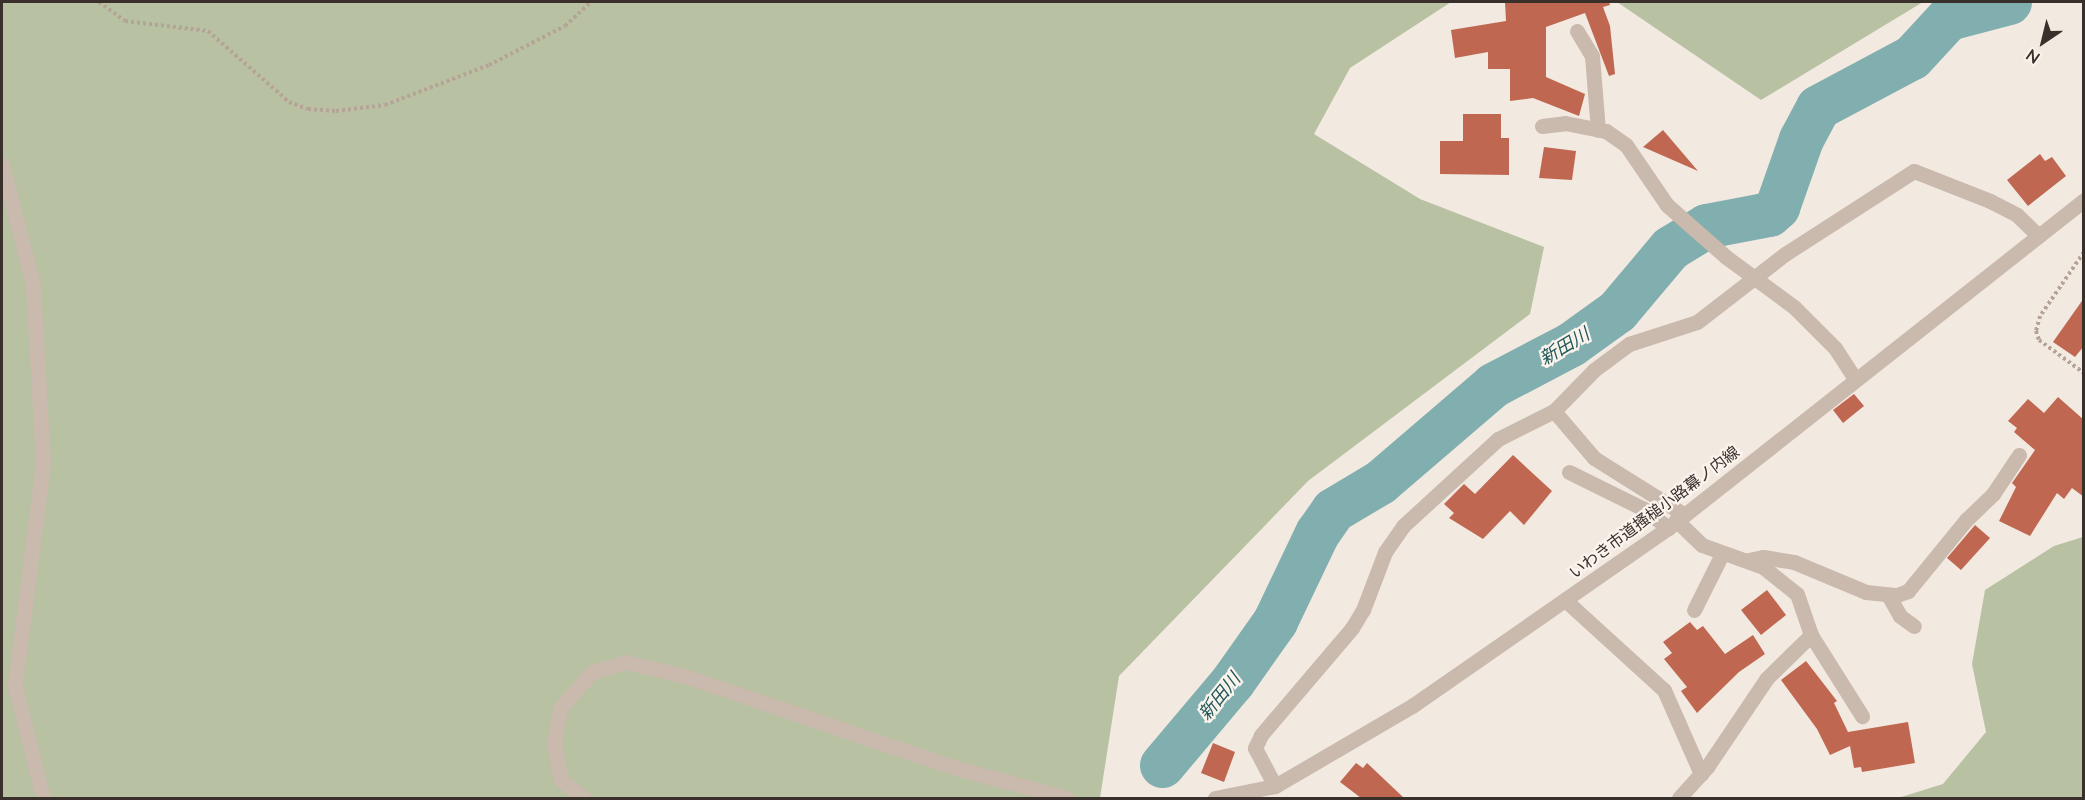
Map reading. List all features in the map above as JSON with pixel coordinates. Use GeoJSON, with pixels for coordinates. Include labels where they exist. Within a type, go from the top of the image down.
{"type":"FeatureCollection","features":[{"type":"Feature","properties":{"kind":"street"},"geometry":{"type":"LineString","coordinates":[[1577,31],[1592,56],[1598,130]]}},
{"type":"Feature","properties":{"kind":"street"},"geometry":{"type":"LineString","coordinates":[[1542,126],[1565,123],[1598,130],[1626,145],[1667,205],[1703,237],[1794,307],[1835,348],[1855,379]]}},
{"type":"Feature","properties":{"kind":"street"},"geometry":{"type":"LineString","coordinates":[[2,165],[33,285],[43,463],[15,686],[43,798]]}},
{"type":"Feature","properties":{"kind":"street"},"geometry":{"type":"LineString","coordinates":[[1275,786],[1256,748],[1261,735],[1352,628],[1364,610],[1385,552],[1403,526],[1498,439],[1554,411],[1594,370],[1629,344],[1697,322],[1754,277],[1914,171],[1990,201],[2017,216],[2039,236]]}},
{"type":"Feature","properties":{"kind":"street","name":"いわき市道搔槌小路幕ノ内線"},"geometry":{"type":"LineString","coordinates":[[1215,798],[1275,786],[1412,706],[1676,521],[2039,236],[2081,207]]}},
{"type":"Feature","properties":{"kind":"street"},"geometry":{"type":"LineString","coordinates":[[1554,411],[1593,458],[1676,521],[1702,545],[1722,554],[1748,560],[1779,577],[1797,594],[1811,635],[1862,716]]}},
{"type":"Feature","properties":{"kind":"street"},"geometry":{"type":"LineString","coordinates":[[1748,560],[1763,557],[1794,562],[1849,586],[1888,595],[1908,591],[1966,520],[1993,494],[2019,455]]}},
{"type":"Feature","properties":{"kind":"street"},"geometry":{"type":"LineString","coordinates":[[1569,472],[1644,509],[1676,521]]}},
{"type":"Feature","properties":{"kind":"street"},"geometry":{"type":"LineString","coordinates":[[1694,610],[1722,554]]}},
{"type":"Feature","properties":{"kind":"street"},"geometry":{"type":"LineString","coordinates":[[1888,595],[1900,616],[1914,626]]}},
{"type":"Feature","properties":{"kind":"street"},"geometry":{"type":"LineString","coordinates":[[1565,600],[1664,690],[1701,774]]}},
{"type":"Feature","properties":{"kind":"street"},"geometry":{"type":"LineString","coordinates":[[1679,798],[1701,774],[1767,678],[1811,635]]}},
{"type":"Feature","properties":{"kind":"street"},"geometry":{"type":"LineString","coordinates":[[584,798],[561,780],[554,744],[560,708],[592,672],[626,662],[688,677],[956,768],[1067,798]]}},
{"type":"Feature","properties":{"kind":"path"},"geometry":{"type":"LineString","coordinates":[[99,2],[125,21],[208,31],[289,102],[308,109],[336,111],[385,105],[489,65],[565,26],[591,2]]}},
{"type":"Feature","properties":{"kind":"path"},"geometry":{"type":"LineString","coordinates":[[2084,252],[2040,316],[2036,331],[2039,340],[2084,373]]}},
{"type":"Feature","properties":{"kind":"green space"},"geometry":{"type":"Polygon","coordinates":[[[2,2],[1451,2],[1350,68],[1314,134],[1420,199],[1544,247],[1530,314],[1308,481],[1119,676],[1100,798],[2,798],[2,2]]]}},
{"type":"Feature","properties":{"kind":"green space"},"geometry":{"type":"Polygon","coordinates":[[[1617,2],[1923,2],[1761,100],[1617,2]]]}},
{"type":"Feature","properties":{"kind":"green space"},"geometry":{"type":"Polygon","coordinates":[[[2083,537],[2083,798],[1898,798],[1943,784],[1986,732],[1972,664],[1985,590],[2054,546],[2083,537]]]}},
{"type":"Feature","properties":{"kind":"building"},"geometry":{"type":"Polygon","coordinates":[[[1505,2],[1609,2],[1610,5],[1603,7],[1610,26],[1615,74],[1609,76],[1585,13],[1546,27],[1546,77],[1585,94],[1579,116],[1533,98],[1510,101],[1510,69],[1488,69],[1488,52],[1455,58],[1451,30],[1506,21],[1505,2]]]}},
{"type":"Feature","properties":{"kind":"building"},"geometry":{"type":"Polygon","coordinates":[[[1463,114],[1501,114],[1501,138],[1509,138],[1509,175],[1440,174],[1440,141],[1463,141],[1463,114]]]}},
{"type":"Feature","properties":{"kind":"building"},"geometry":{"type":"Polygon","coordinates":[[[1663,130],[1698,171],[1643,147],[1663,130]]]}},
{"type":"Feature","properties":{"kind":"building"},"geometry":{"type":"Polygon","coordinates":[[[1544,147],[1576,151],[1572,180],[1539,178],[1544,147]]]}},
{"type":"Feature","properties":{"kind":"building"},"geometry":{"type":"Polygon","coordinates":[[[2040,154],[2045,161],[2052,157],[2066,176],[2028,206],[2007,180],[2040,154]]]}},
{"type":"Feature","properties":{"kind":"building"},"geometry":{"type":"Polygon","coordinates":[[[2084,298],[2084,346],[2075,357],[2053,342],[2084,298]]]}},
{"type":"Feature","properties":{"kind":"building"},"geometry":{"type":"Polygon","coordinates":[[[1854,394],[1864,406],[1843,423],[1833,410],[1854,394]]]}},
{"type":"Feature","properties":{"kind":"building"},"geometry":{"type":"Polygon","coordinates":[[[2058,397],[2084,420],[2084,497],[2072,488],[2064,499],[2057,493],[2030,536],[1999,521],[2016,487],[2012,483],[2035,450],[2014,432],[2017,428],[2008,421],[2028,399],[2044,413],[2058,397]]]}},
{"type":"Feature","properties":{"kind":"building"},"geometry":{"type":"Polygon","coordinates":[[[1513,455],[1552,491],[1524,525],[1510,511],[1483,539],[1449,518],[1454,513],[1444,504],[1464,484],[1475,494],[1513,455]]]}},
{"type":"Feature","properties":{"kind":"building"},"geometry":{"type":"Polygon","coordinates":[[[1975,525],[1990,538],[1961,570],[1947,558],[1975,525]]]}},
{"type":"Feature","properties":{"kind":"building"},"geometry":{"type":"Polygon","coordinates":[[[1767,590],[1786,615],[1761,635],[1741,610],[1767,590]]]}},
{"type":"Feature","properties":{"kind":"building"},"geometry":{"type":"Polygon","coordinates":[[[1690,622],[1697,630],[1703,626],[1725,654],[1753,635],[1765,654],[1739,672],[1697,713],[1681,691],[1687,687],[1664,659],[1672,653],[1663,642],[1690,622]]]}},
{"type":"Feature","properties":{"kind":"building"},"geometry":{"type":"Polygon","coordinates":[[[1806,661],[1837,701],[1834,703],[1848,732],[1908,722],[1915,763],[1862,772],[1861,767],[1854,768],[1850,746],[1830,755],[1817,729],[1781,680],[1806,661]]]}},
{"type":"Feature","properties":{"kind":"building"},"geometry":{"type":"Polygon","coordinates":[[[1213,743],[1235,752],[1224,782],[1201,773],[1213,743]]]}},
{"type":"Feature","properties":{"kind":"building"},"geometry":{"type":"Polygon","coordinates":[[[1356,763],[1363,768],[1367,763],[1404,798],[1361,798],[1340,782],[1356,763]]]}},
{"type":"Feature","properties":{"kind":"waterway","name":"新田川"},"geometry":{"type":"LineString","coordinates":[[1162,765],[1232,682],[1275,621],[1317,533],[1333,510],[1380,482],[1493,385],[1571,344],[1617,311],[1670,248],[1706,226],[1769,214],[1777,207],[1801,139],[1818,107],[1912,57],[1948,18],[2009,2]]}}]}
